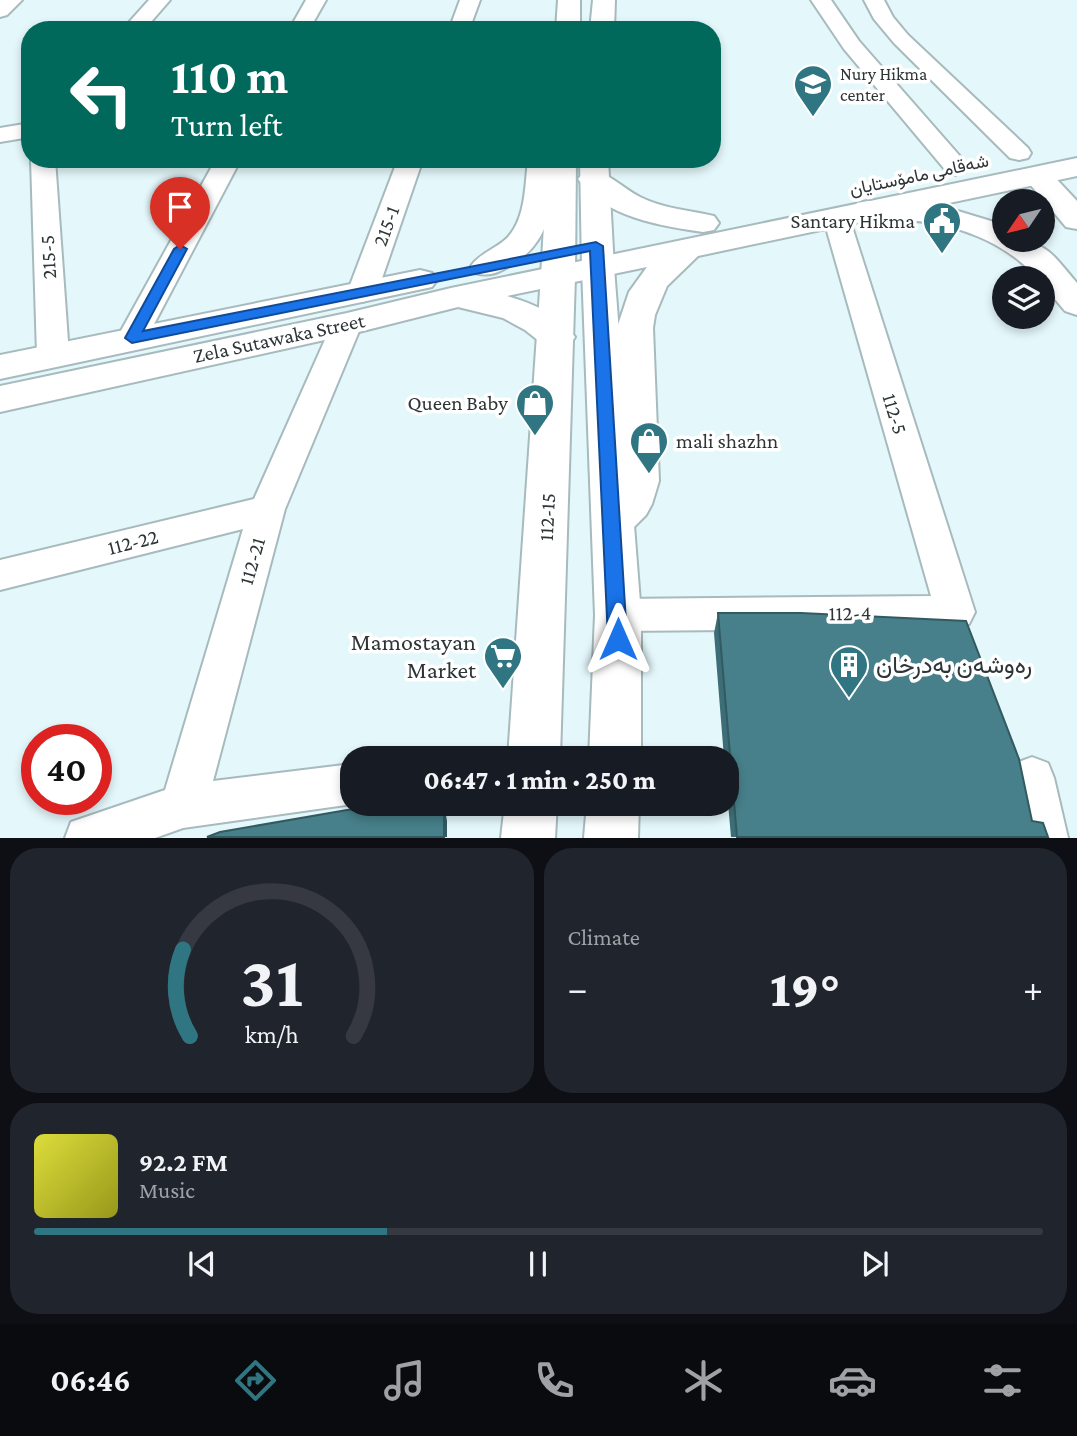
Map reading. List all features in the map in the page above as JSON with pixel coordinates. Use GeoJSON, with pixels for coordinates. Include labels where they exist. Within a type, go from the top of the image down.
{"type":"FeatureCollection","features":[{"type":"Feature","properties":{"kind":"main road"},"geometry":{"type":"LineString","coordinates":[[568,21],[569,0]]}},
{"type":"Feature","properties":{"kind":"main road"},"geometry":{"type":"LineString","coordinates":[[603,21],[604,0]]}},
{"type":"Feature","properties":{"kind":"main road","name":"شەقامی مامۆستایان"},"geometry":{"type":"LineString","coordinates":[[695,236],[868,210],[1028,164],[1077,142]]}},
{"type":"Feature","properties":{"kind":"main road"},"geometry":{"type":"LineString","coordinates":[[1028,164],[1077,220]]}},
{"type":"Feature","properties":{"kind":"main road","name":"شەقامی مامۆستایان"},"geometry":{"type":"LineString","coordinates":[[558,265],[695,236],[956,167],[1028,164],[1077,167]]}},
{"type":"Feature","properties":{"kind":"main road"},"geometry":{"type":"LineString","coordinates":[[487,266],[513,251],[534,224],[541,168]]}},
{"type":"Feature","properties":{"kind":"main road","name":"112-15"},"geometry":{"type":"LineString","coordinates":[[535,746],[558,337],[562,168]]}},
{"type":"Feature","properties":{"kind":"main road"},"geometry":{"type":"LineString","coordinates":[[593,169],[625,203],[695,236],[658,273],[648,287],[637,314],[635,328],[639,481],[631,504],[612,522]]}},
{"type":"Feature","properties":{"kind":"main road"},"geometry":{"type":"LineString","coordinates":[[593,169],[618,615],[615,746]]}},
{"type":"Feature","properties":{"kind":"main road"},"geometry":{"type":"LineString","coordinates":[[868,210],[939,213],[992,232]]}},
{"type":"Feature","properties":{"kind":"main road"},"geometry":{"type":"LineString","coordinates":[[1027,252],[1038,259],[1077,304]]}},
{"type":"Feature","properties":{"kind":"main road","name":"Zela Sutawaka Street"},"geometry":{"type":"LineString","coordinates":[[0,367],[132,338],[451,298],[558,265]]}},
{"type":"Feature","properties":{"kind":"main road","name":"Zela Sutawaka Street"},"geometry":{"type":"LineString","coordinates":[[0,399],[354,309],[487,266],[558,265]]}},
{"type":"Feature","properties":{"kind":"main road"},"geometry":{"type":"LineString","coordinates":[[451,298],[511,308],[544,325],[558,337]]}},
{"type":"Feature","properties":{"kind":"main road"},"geometry":{"type":"LineString","coordinates":[[528,838],[530,816]]}},
{"type":"Feature","properties":{"kind":"main road"},"geometry":{"type":"LineString","coordinates":[[611,838],[612,816]]}},
{"type":"Feature","properties":{"kind":"street"},"geometry":{"type":"LineString","coordinates":[[0,11],[12,0]]}},
{"type":"Feature","properties":{"kind":"street"},"geometry":{"type":"LineString","coordinates":[[140,21],[160,0]]}},
{"type":"Feature","properties":{"kind":"street"},"geometry":{"type":"LineString","coordinates":[[304,21],[316,0]]}},
{"type":"Feature","properties":{"kind":"street"},"geometry":{"type":"LineString","coordinates":[[462,21],[470,0]]}},
{"type":"Feature","properties":{"kind":"street"},"geometry":{"type":"LineString","coordinates":[[821,0],[850,44],[956,167]]}},
{"type":"Feature","properties":{"kind":"street"},"geometry":{"type":"LineString","coordinates":[[874,0],[884,19],[901,39],[1028,164]]}},
{"type":"Feature","properties":{"kind":"street"},"geometry":{"type":"LineString","coordinates":[[0,135],[21,132]]}},
{"type":"Feature","properties":{"kind":"street","name":"215-5"},"geometry":{"type":"LineString","coordinates":[[43,168],[53,355]]}},
{"type":"Feature","properties":{"kind":"street"},"geometry":{"type":"LineString","coordinates":[[132,338],[224,168]]}},
{"type":"Feature","properties":{"kind":"street","name":"215-1"},"geometry":{"type":"LineString","coordinates":[[354,309],[408,168]]}},
{"type":"Feature","properties":{"kind":"street","name":"112-5"},"geometry":{"type":"LineString","coordinates":[[835,216],[955,612]]}},
{"type":"Feature","properties":{"kind":"street","name":"112-21"},"geometry":{"type":"LineString","coordinates":[[183,806],[267,509],[354,309]]}},
{"type":"Feature","properties":{"kind":"street","name":"112-22"},"geometry":{"type":"LineString","coordinates":[[0,575],[267,509]]}},
{"type":"Feature","properties":{"kind":"street","name":"112-4"},"geometry":{"type":"LineString","coordinates":[[618,615],[955,612]]}},
{"type":"Feature","properties":{"kind":"street"},"geometry":{"type":"LineString","coordinates":[[1032,778],[1045,838]]}},
{"type":"Feature","properties":{"kind":"street"},"geometry":{"type":"LineString","coordinates":[[89,838],[183,806],[340,786]]}},
{"type":"Feature","properties":{"kind":"building","name":"رەوشەن بەدرخان"},"geometry":{"type":"Polygon","coordinates":[[[718,613],[801,613],[966,621],[1019,759],[1032,821],[1043,823],[1048,837],[737,837],[735,816],[739,816],[739,746],[729,746],[718,613]]]}},
{"type":"Feature","properties":{"kind":"building"},"geometry":{"type":"Polygon","coordinates":[[[340,811],[340,816],[444,816],[444,837],[207,837],[220,832],[340,811]]]}},
{"type":"Feature","properties":{"kind":"place","name":"Nury Hikma center"},"geometry":{"type":"Point","coordinates":[813,118]}},
{"type":"Feature","properties":{"kind":"place","name":"Santary Hikma"},"geometry":{"type":"Point","coordinates":[942,255]}},
{"type":"Feature","properties":{"kind":"place","name":"Queen Baby"},"geometry":{"type":"Point","coordinates":[535,437]}},
{"type":"Feature","properties":{"kind":"place","name":"mali shazhn"},"geometry":{"type":"Point","coordinates":[649,475]}},
{"type":"Feature","properties":{"kind":"place","name":"Mamostayan Market"},"geometry":{"type":"Point","coordinates":[503,690]}},
{"type":"Feature","properties":{"kind":"place","name":"رەوشەن بەدرخان"},"geometry":{"type":"Point","coordinates":[849,699]}},
{"type":"Feature","properties":{"kind":"route"},"geometry":{"type":"LineString","coordinates":[[180,249],[132,338],[596,246],[618,639]]}}]}
